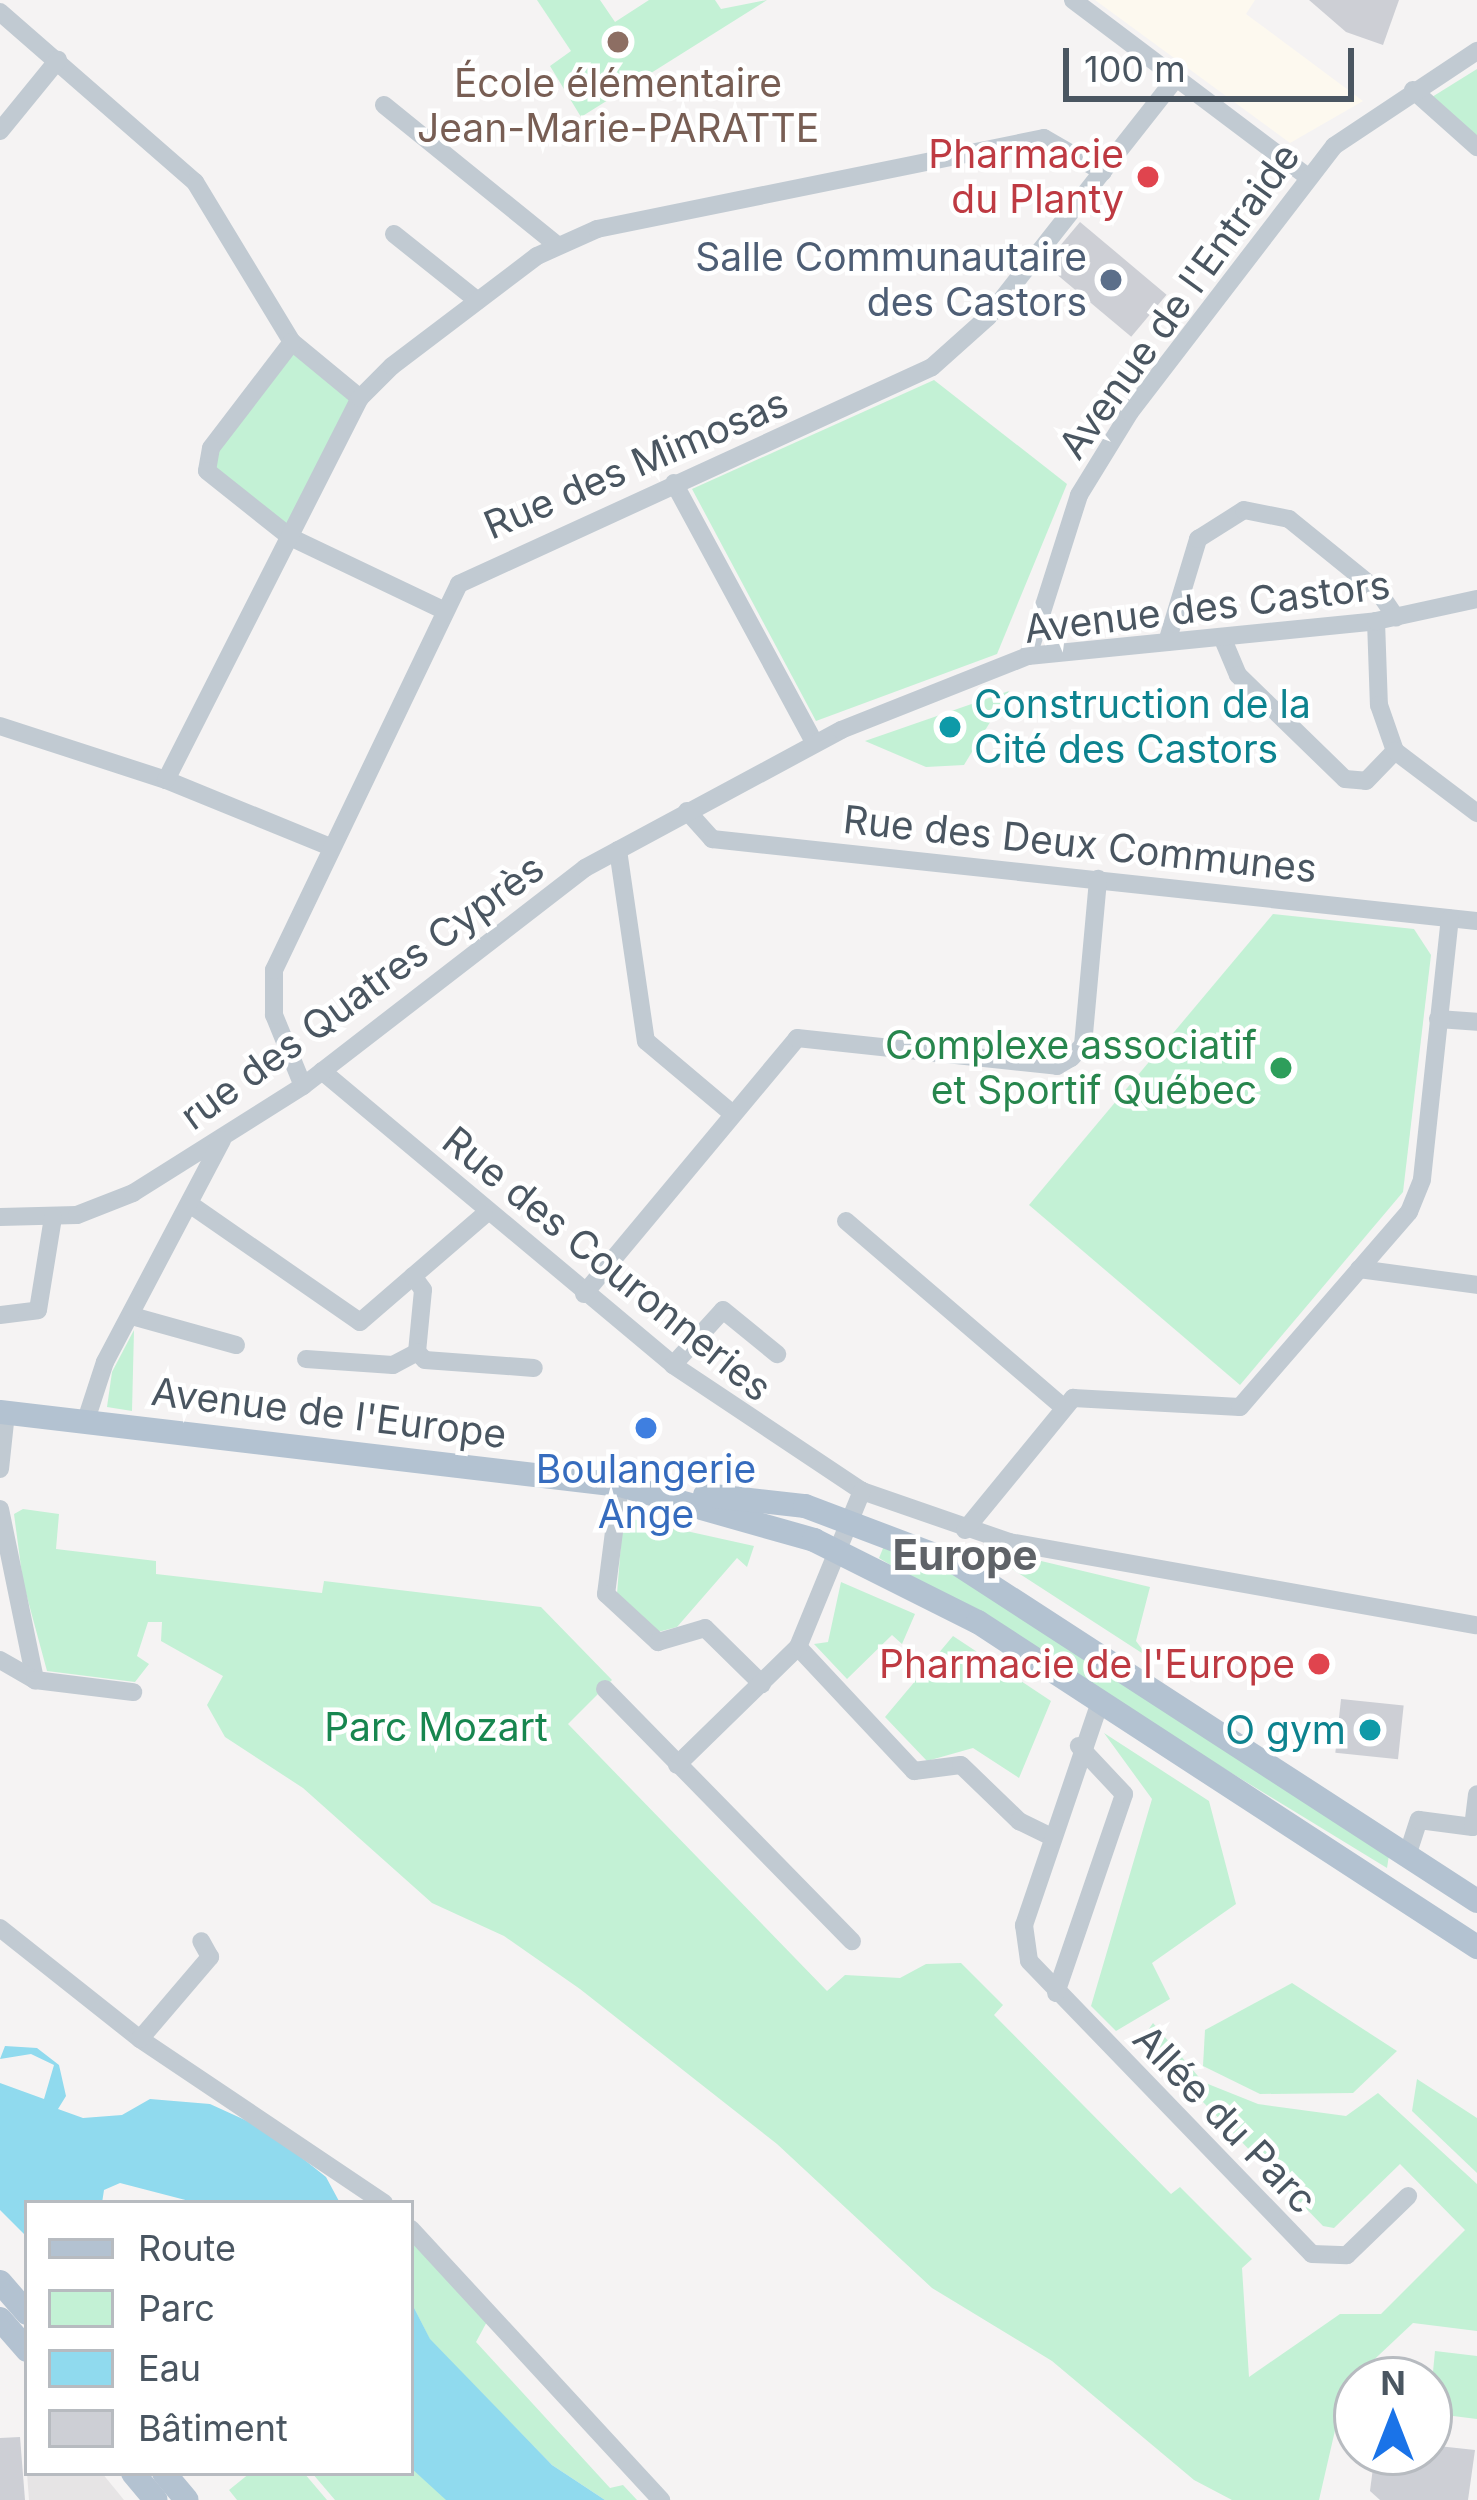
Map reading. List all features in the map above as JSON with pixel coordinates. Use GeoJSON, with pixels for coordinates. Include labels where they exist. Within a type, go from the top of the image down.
{"type":"FeatureCollection","features":[{"type":"Feature","properties":{"kind":"main road","name":"Avenue de l'Europe"},"geometry":{"type":"LineString","coordinates":[[3,1412],[620,1485],[851,1520],[988,1581],[1477,1901]]}},
{"type":"Feature","properties":{"kind":"main road","name":"Avenue de l'Europe"},"geometry":{"type":"LineString","coordinates":[[648,1491],[836,1548],[944,1601],[1477,1947]]}},
{"type":"Feature","properties":{"kind":"main road"},"geometry":{"type":"LineString","coordinates":[[0,2282],[24,2310]]}},
{"type":"Feature","properties":{"kind":"main road"},"geometry":{"type":"LineString","coordinates":[[0,2319],[24,2347]]}},
{"type":"Feature","properties":{"kind":"main road"},"geometry":{"type":"LineString","coordinates":[[137,2476],[157,2500]]}},
{"type":"Feature","properties":{"kind":"main road"},"geometry":{"type":"LineString","coordinates":[[167,2476],[187,2500]]}},
{"type":"Feature","properties":{"kind":"street"},"geometry":{"type":"LineString","coordinates":[[1073,0],[1308,177]]}},
{"type":"Feature","properties":{"kind":"street"},"geometry":{"type":"LineString","coordinates":[[0,12],[194,182],[292,342],[360,398]]}},
{"type":"Feature","properties":{"kind":"street","name":"Avenue de l'Entraide"},"geometry":{"type":"LineString","coordinates":[[1028,656],[1035,612],[1101,455],[1308,177],[1344,136],[1477,51]]}},
{"type":"Feature","properties":{"kind":"street"},"geometry":{"type":"LineString","coordinates":[[0,131],[58,60]]}},
{"type":"Feature","properties":{"kind":"street","name":"Rue des Mimosas"},"geometry":{"type":"LineString","coordinates":[[303,1086],[270,991],[328,846],[441,609],[482,567],[932,368],[988,317],[1176,78]]}},
{"type":"Feature","properties":{"kind":"street"},"geometry":{"type":"LineString","coordinates":[[1413,90],[1477,147]]}},
{"type":"Feature","properties":{"kind":"street"},"geometry":{"type":"LineString","coordinates":[[384,105],[557,244]]}},
{"type":"Feature","properties":{"kind":"street"},"geometry":{"type":"LineString","coordinates":[[166,780],[360,398],[478,301],[557,244],[1044,138],[1103,172]]}},
{"type":"Feature","properties":{"kind":"street"},"geometry":{"type":"LineString","coordinates":[[394,234],[478,301]]}},
{"type":"Feature","properties":{"kind":"street"},"geometry":{"type":"LineString","coordinates":[[292,342],[206,464],[290,537],[441,609]]}},
{"type":"Feature","properties":{"kind":"street"},"geometry":{"type":"LineString","coordinates":[[674,483],[814,742]]}},
{"type":"Feature","properties":{"kind":"street"},"geometry":{"type":"LineString","coordinates":[[1167,642],[1198,539],[1244,510],[1289,519],[1378,591],[1386,620],[1378,705],[1395,751],[1470,808],[1477,787]]}},
{"type":"Feature","properties":{"kind":"street","name":"Avenue des Castors"},"geometry":{"type":"LineString","coordinates":[[687,812],[814,742],[1028,656],[1386,620],[1477,599]]}},
{"type":"Feature","properties":{"kind":"street"},"geometry":{"type":"LineString","coordinates":[[1222,638],[1238,675],[1297,722],[1345,779],[1366,781],[1395,751]]}},
{"type":"Feature","properties":{"kind":"street"},"geometry":{"type":"LineString","coordinates":[[0,727],[166,780],[328,846]]}},
{"type":"Feature","properties":{"kind":"street","name":"rue des Quatres Cyprès"},"geometry":{"type":"LineString","coordinates":[[0,1217],[53,1217],[105,1206],[173,1170],[303,1086],[618,850],[687,812]]}},
{"type":"Feature","properties":{"kind":"street","name":"Rue des Deux Communes"},"geometry":{"type":"LineString","coordinates":[[687,812],[712,838],[1477,921]]}},
{"type":"Feature","properties":{"kind":"street"},"geometry":{"type":"LineString","coordinates":[[618,850],[646,1041],[728,1110]]}},
{"type":"Feature","properties":{"kind":"street"},"geometry":{"type":"LineString","coordinates":[[584,1294],[728,1110],[797,1038],[1058,1066],[1071,1058],[1083,1045],[1098,879]]}},
{"type":"Feature","properties":{"kind":"street"},"geometry":{"type":"LineString","coordinates":[[965,1530],[1072,1398],[1240,1407],[1418,1195],[1450,918]]}},
{"type":"Feature","properties":{"kind":"street"},"geometry":{"type":"LineString","coordinates":[[1438,1019],[1477,1022]]}},
{"type":"Feature","properties":{"kind":"street","name":"Rue des Couronneries"},"geometry":{"type":"LineString","coordinates":[[322,1071],[484,1215],[673,1365],[862,1491],[965,1530],[1477,1625]]}},
{"type":"Feature","properties":{"kind":"street"},"geometry":{"type":"LineString","coordinates":[[86,1420],[132,1316],[199,1198],[222,1140]]}},
{"type":"Feature","properties":{"kind":"street"},"geometry":{"type":"LineString","coordinates":[[173,1170],[199,1198],[352,1321],[484,1215]]}},
{"type":"Feature","properties":{"kind":"street"},"geometry":{"type":"LineString","coordinates":[[0,1315],[38,1310],[53,1217]]}},
{"type":"Feature","properties":{"kind":"street"},"geometry":{"type":"LineString","coordinates":[[846,1221],[1064,1408]]}},
{"type":"Feature","properties":{"kind":"street"},"geometry":{"type":"LineString","coordinates":[[1359,1269],[1477,1285]]}},
{"type":"Feature","properties":{"kind":"street"},"geometry":{"type":"LineString","coordinates":[[413,1276],[422,1290],[416,1352]]}},
{"type":"Feature","properties":{"kind":"street"},"geometry":{"type":"LineString","coordinates":[[673,1365],[723,1310],[776,1354]]}},
{"type":"Feature","properties":{"kind":"street"},"geometry":{"type":"LineString","coordinates":[[132,1316],[236,1345]]}},
{"type":"Feature","properties":{"kind":"street"},"geometry":{"type":"LineString","coordinates":[[306,1359],[393,1365],[416,1352],[534,1368]]}},
{"type":"Feature","properties":{"kind":"street"},"geometry":{"type":"LineString","coordinates":[[0,1468],[3,1412]]}},
{"type":"Feature","properties":{"kind":"street"},"geometry":{"type":"LineString","coordinates":[[620,1485],[606,1594],[658,1642],[705,1628],[762,1684]]}},
{"type":"Feature","properties":{"kind":"street"},"geometry":{"type":"LineString","coordinates":[[677,1765],[798,1647],[862,1491]]}},
{"type":"Feature","properties":{"kind":"street"},"geometry":{"type":"LineString","coordinates":[[0,1514],[35,1680]]}},
{"type":"Feature","properties":{"kind":"street"},"geometry":{"type":"LineString","coordinates":[[798,1647],[914,1772],[961,1765],[1019,1821],[1052,1838]]}},
{"type":"Feature","properties":{"kind":"street"},"geometry":{"type":"LineString","coordinates":[[0,1660],[35,1680],[133,1692]]}},
{"type":"Feature","properties":{"kind":"street"},"geometry":{"type":"LineString","coordinates":[[605,1689],[852,1941]]}},
{"type":"Feature","properties":{"kind":"street","name":"Allée du Parc"},"geometry":{"type":"LineString","coordinates":[[1100,1702],[1079,1746],[1022,1942],[1056,1993],[1318,2258],[1347,2255],[1408,2196]]}},
{"type":"Feature","properties":{"kind":"street"},"geometry":{"type":"LineString","coordinates":[[1056,1993],[1124,1794],[1079,1746]]}},
{"type":"Feature","properties":{"kind":"street"},"geometry":{"type":"LineString","coordinates":[[1407,1856],[1419,1820],[1473,1827],[1477,1794]]}},
{"type":"Feature","properties":{"kind":"street"},"geometry":{"type":"LineString","coordinates":[[0,1928],[140,2039],[380,2200]]}},
{"type":"Feature","properties":{"kind":"street"},"geometry":{"type":"LineString","coordinates":[[140,2039],[206,1949],[227,1945]]}},
{"type":"Feature","properties":{"kind":"street"},"geometry":{"type":"LineString","coordinates":[[414,2231],[661,2500]]}},
{"type":"Feature","properties":{"kind":"shaded area"},"geometry":{"type":"Polygon","coordinates":[[[1095,0],[1255,0],[1246,14],[1363,101],[1290,143],[1095,0]]]}},
{"type":"Feature","properties":{"kind":"shaded area"},"geometry":{"type":"Polygon","coordinates":[[[27,2476],[104,2476],[124,2500],[29,2500],[27,2476]]]}},
{"type":"Feature","properties":{"kind":"green space","name":"École élémentaire Jean-Marie-PARATTE"},"geometry":{"type":"Polygon","coordinates":[[[537,0],[600,0],[615,22],[649,0],[715,0],[721,9],[767,0],[581,117],[550,66],[571,51],[537,0]]]}},
{"type":"Feature","properties":{"kind":"green space"},"geometry":{"type":"Polygon","coordinates":[[[1477,69],[1477,139],[1432,97],[1477,69]]]}},
{"type":"Feature","properties":{"kind":"green space"},"geometry":{"type":"Polygon","coordinates":[[[292,349],[354,400],[288,530],[215,472],[214,455],[292,349]]]}},
{"type":"Feature","properties":{"kind":"green space"},"geometry":{"type":"Polygon","coordinates":[[[934,380],[1067,484],[997,654],[816,721],[692,489],[934,380]]]}},
{"type":"Feature","properties":{"kind":"green space"},"geometry":{"type":"Polygon","coordinates":[[[1009,691],[964,765],[926,767],[865,741],[1009,691]]]}},
{"type":"Feature","properties":{"kind":"green space","name":"Complexe associatif et Sportif Québec"},"geometry":{"type":"Polygon","coordinates":[[[1273,914],[1414,929],[1431,955],[1403,1192],[1240,1385],[1029,1205],[1273,914]]]}},
{"type":"Feature","properties":{"kind":"green space"},"geometry":{"type":"Polygon","coordinates":[[[134,1330],[132,1411],[107,1407],[112,1372],[134,1330]]]}},
{"type":"Feature","properties":{"kind":"green space","name":"Parc Mozart"},"geometry":{"type":"Polygon","coordinates":[[[23,1509],[59,1514],[56,1549],[156,1561],[156,1574],[322,1593],[324,1581],[541,1607],[612,1680],[568,1724],[827,1991],[845,1975],[900,1978],[926,1964],[961,1963],[1003,2005],[994,2015],[1171,2194],[1180,2187],[1252,2259],[1242,2268],[1249,2377],[1340,2314],[1381,2314],[1465,2230],[1400,2164],[1334,2228],[1323,2226],[1142,2039],[1153,2023],[1203,2082],[1258,2104],[1346,2116],[1378,2093],[1477,2184],[1477,2331],[1413,2323],[1378,2356],[1333,2356],[1333,2439],[1319,2500],[1232,2500],[1194,2480],[1052,2361],[932,2288],[777,2144],[580,1989],[504,1936],[432,1903],[303,1788],[225,1737],[207,1705],[223,1676],[161,1641],[162,1622],[148,1622],[137,1656],[149,1664],[135,1682],[47,1671],[23,1582],[14,1514],[23,1509]]]}},
{"type":"Feature","properties":{"kind":"green space"},"geometry":{"type":"Polygon","coordinates":[[[623,1517],[754,1546],[747,1567],[737,1558],[677,1627],[658,1632],[617,1594],[623,1517]]]}},
{"type":"Feature","properties":{"kind":"green space"},"geometry":{"type":"Polygon","coordinates":[[[886,1541],[934,1562],[1389,1855],[1387,1868],[879,1558],[886,1541]]]}},
{"type":"Feature","properties":{"kind":"green space"},"geometry":{"type":"Polygon","coordinates":[[[1008,1553],[1150,1587],[1136,1641],[1148,1657],[1003,1563],[1008,1553]]]}},
{"type":"Feature","properties":{"kind":"green space"},"geometry":{"type":"Polygon","coordinates":[[[841,1582],[915,1614],[902,1644],[892,1635],[847,1679],[814,1644],[828,1642],[841,1582]]]}},
{"type":"Feature","properties":{"kind":"green space"},"geometry":{"type":"Polygon","coordinates":[[[953,1636],[1051,1701],[1019,1778],[973,1748],[927,1761],[885,1717],[953,1636]]]}},
{"type":"Feature","properties":{"kind":"green space"},"geometry":{"type":"Polygon","coordinates":[[[1104,1733],[1209,1801],[1236,1904],[1152,1963],[1170,1999],[1116,2031],[1091,2006],[1152,1799],[1104,1733]]]}},
{"type":"Feature","properties":{"kind":"green space"},"geometry":{"type":"Polygon","coordinates":[[[1292,1983],[1397,2051],[1353,2093],[1260,2094],[1203,2066],[1205,2030],[1292,1983]]]}},
{"type":"Feature","properties":{"kind":"green space"},"geometry":{"type":"Polygon","coordinates":[[[1417,2079],[1477,2118],[1477,2173],[1412,2111],[1417,2079]]]}},
{"type":"Feature","properties":{"kind":"green space"},"geometry":{"type":"Polygon","coordinates":[[[414,2243],[489,2318],[476,2342],[610,2488],[623,2485],[637,2500],[605,2500],[552,2465],[430,2340],[414,2308],[414,2243]]]}},
{"type":"Feature","properties":{"kind":"green space"},"geometry":{"type":"Polygon","coordinates":[[[1435,2351],[1477,2356],[1477,2419],[1453,2416],[1453,2356],[1435,2356],[1435,2351]]]}},
{"type":"Feature","properties":{"kind":"green space"},"geometry":{"type":"Polygon","coordinates":[[[414,2470],[449,2500],[335,2500],[315,2476],[414,2476],[414,2470]]]}},
{"type":"Feature","properties":{"kind":"green space"},"geometry":{"type":"Polygon","coordinates":[[[246,2476],[307,2476],[327,2500],[237,2500],[229,2490],[246,2476]]]}},
{"type":"Feature","properties":{"kind":"water"},"geometry":{"type":"Polygon","coordinates":[[[5,2046],[37,2048],[59,2065],[66,2096],[58,2109],[83,2118],[122,2115],[150,2099],[210,2104],[267,2130],[326,2177],[338,2200],[185,2200],[120,2183],[104,2190],[102,2200],[24,2200],[24,2234],[0,2210],[0,2083],[44,2099],[54,2065],[31,2054],[0,2059],[5,2046]]]}},
{"type":"Feature","properties":{"kind":"water"},"geometry":{"type":"Polygon","coordinates":[[[414,2308],[430,2339],[552,2465],[605,2500],[446,2500],[414,2471],[414,2308]]]}},
{"type":"Feature","properties":{"kind":"building"},"geometry":{"type":"Polygon","coordinates":[[[1309,0],[1399,0],[1383,45],[1346,32],[1309,0]]]}},
{"type":"Feature","properties":{"kind":"building","name":"Salle Communautaire des Castors"},"geometry":{"type":"Polygon","coordinates":[[[1080,222],[1167,295],[1131,337],[1045,264],[1080,222]]]}},
{"type":"Feature","properties":{"kind":"building","name":"O gym"},"geometry":{"type":"Polygon","coordinates":[[[1341,1699],[1404,1706],[1398,1759],[1335,1753],[1341,1699]]]}},
{"type":"Feature","properties":{"kind":"building"},"geometry":{"type":"Polygon","coordinates":[[[20,2437],[25,2500],[0,2500],[0,2438],[20,2437]]]}},
{"type":"Feature","properties":{"kind":"building"},"geometry":{"type":"Polygon","coordinates":[[[1453,2448],[1475,2450],[1468,2500],[1380,2500],[1370,2491],[1372,2476],[1453,2476],[1453,2448]]]}},
{"type":"Feature","properties":{"kind":"place","name":"École élémentaire Jean-Marie-PARATTE"},"geometry":{"type":"Point","coordinates":[618,42]}},
{"type":"Feature","properties":{"kind":"place","name":"Pharmacie du Planty"},"geometry":{"type":"Point","coordinates":[1148,177]}},
{"type":"Feature","properties":{"kind":"place","name":"Salle Communautaire des Castors"},"geometry":{"type":"Point","coordinates":[1111,280]}},
{"type":"Feature","properties":{"kind":"place","name":"Construction de la Cité des Castors"},"geometry":{"type":"Point","coordinates":[950,727]}},
{"type":"Feature","properties":{"kind":"place","name":"Complexe associatif et Sportif Québec"},"geometry":{"type":"Point","coordinates":[1281,1068]}},
{"type":"Feature","properties":{"kind":"place","name":"Boulangerie Ange"},"geometry":{"type":"Point","coordinates":[646,1428]}},
{"type":"Feature","properties":{"kind":"place","name":"Pharmacie de l'Europe"},"geometry":{"type":"Point","coordinates":[1319,1664]}},
{"type":"Feature","properties":{"kind":"place","name":"O gym"},"geometry":{"type":"Point","coordinates":[1370,1730]}},
{"type":"Feature","properties":{"kind":"district","name":"Europe"},"geometry":{"type":"Point","coordinates":[965,1555]}}]}
